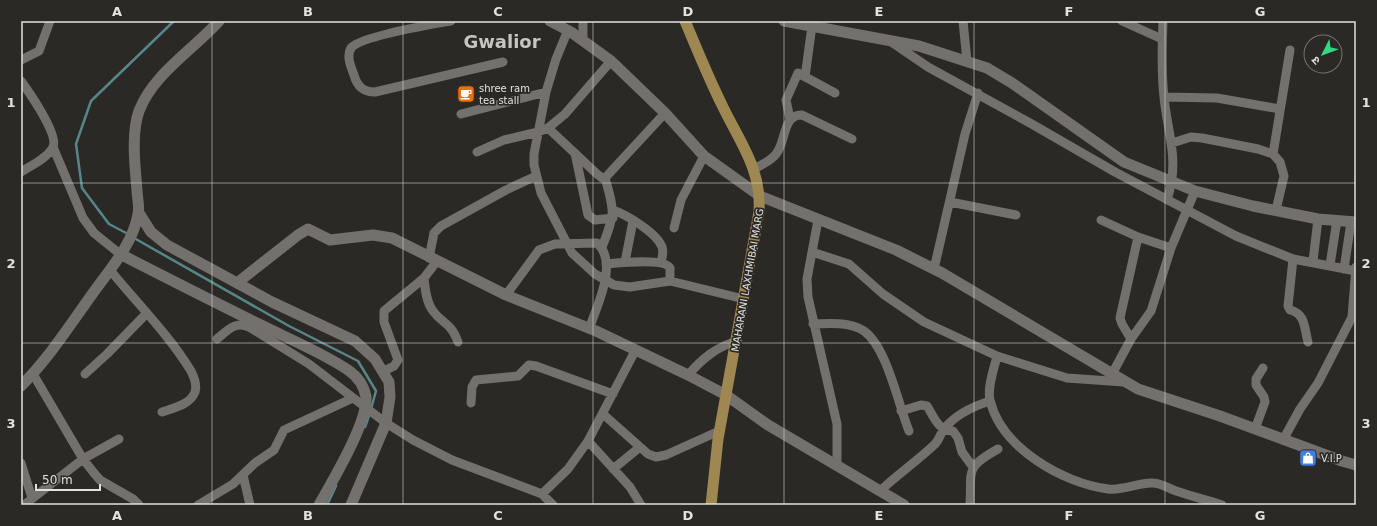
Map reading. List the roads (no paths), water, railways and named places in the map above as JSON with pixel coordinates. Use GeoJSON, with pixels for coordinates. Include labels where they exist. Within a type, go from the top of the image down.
{"type":"FeatureCollection","features":[{"type":"Feature","properties":{"kind":"main road","name":"MAHARANI LAXHMIBAI MARG"},"geometry":{"type":"LineString","coordinates":[[685,21],[722,106],[754,169],[760,196],[759,212],[744,299],[719,431],[711,505]]}},
{"type":"Feature","properties":{"kind":"street"},"geometry":{"type":"LineString","coordinates":[[21,60],[39,52],[50,21]]}},
{"type":"Feature","properties":{"kind":"street"},"geometry":{"type":"LineString","coordinates":[[21,386],[33,374],[61,339],[110,270],[122,251],[137,218],[135,162],[136,131],[139,112],[149,92],[160,79],[219,21]]}},
{"type":"Feature","properties":{"kind":"street"},"geometry":{"type":"LineString","coordinates":[[451,21],[413,25],[365,41],[350,49],[349,58],[356,82],[363,90],[375,92],[503,62]]}},
{"type":"Feature","properties":{"kind":"street"},"geometry":{"type":"LineString","coordinates":[[550,21],[568,30],[611,61],[665,113],[704,156],[760,196],[896,250],[934,269],[1138,389],[1255,429],[1342,461],[1356,464]]}},
{"type":"Feature","properties":{"kind":"street"},"geometry":{"type":"LineString","coordinates":[[582,40],[583,21]]}},
{"type":"Feature","properties":{"kind":"street"},"geometry":{"type":"LineString","coordinates":[[784,21],[919,46],[987,68],[1012,83],[1124,162],[1195,191],[1318,219],[1353,222],[1344,269]]}},
{"type":"Feature","properties":{"kind":"street"},"geometry":{"type":"LineString","coordinates":[[963,21],[967,61]]}},
{"type":"Feature","properties":{"kind":"street"},"geometry":{"type":"LineString","coordinates":[[1122,21],[1162,39]]}},
{"type":"Feature","properties":{"kind":"street"},"geometry":{"type":"LineString","coordinates":[[1163,21],[1162,39],[1164,98],[1174,160],[1173,182],[1167,200]]}},
{"type":"Feature","properties":{"kind":"street"},"geometry":{"type":"LineString","coordinates":[[805,77],[812,26]]}},
{"type":"Feature","properties":{"kind":"street"},"geometry":{"type":"LineString","coordinates":[[568,30],[551,71],[534,154],[536,176],[541,193],[566,244],[582,264],[605,281],[614,285],[630,287],[670,281],[744,299]]}},
{"type":"Feature","properties":{"kind":"street"},"geometry":{"type":"LineString","coordinates":[[890,41],[928,67],[978,93],[1186,211],[1236,236],[1293,259],[1312,261],[1344,269],[1356,269],[1352,317],[1318,383],[1300,409],[1283,440]]}},
{"type":"Feature","properties":{"kind":"street"},"geometry":{"type":"LineString","coordinates":[[1273,154],[1290,50]]}},
{"type":"Feature","properties":{"kind":"street"},"geometry":{"type":"LineString","coordinates":[[477,152],[504,140],[538,132],[548,128],[565,114],[611,61]]}},
{"type":"Feature","properties":{"kind":"street"},"geometry":{"type":"LineString","coordinates":[[790,119],[786,100],[798,73],[835,93]]}},
{"type":"Feature","properties":{"kind":"street"},"geometry":{"type":"LineString","coordinates":[[21,81],[51,131],[53,147],[83,218],[94,233],[122,251],[348,370],[358,378],[366,398],[366,407],[356,433],[338,471],[318,505]]}},
{"type":"Feature","properties":{"kind":"street"},"geometry":{"type":"LineString","coordinates":[[461,114],[546,92]]}},
{"type":"Feature","properties":{"kind":"street"},"geometry":{"type":"LineString","coordinates":[[934,269],[965,134],[978,93]]}},
{"type":"Feature","properties":{"kind":"street"},"geometry":{"type":"LineString","coordinates":[[1164,98],[1217,98],[1280,109]]}},
{"type":"Feature","properties":{"kind":"street"},"geometry":{"type":"LineString","coordinates":[[605,178],[665,113]]}},
{"type":"Feature","properties":{"kind":"street"},"geometry":{"type":"LineString","coordinates":[[754,169],[768,160],[779,149],[790,119],[795,115],[802,115],[852,139]]}},
{"type":"Feature","properties":{"kind":"street"},"geometry":{"type":"LineString","coordinates":[[548,128],[597,174],[602,178],[605,178]]}},
{"type":"Feature","properties":{"kind":"street"},"geometry":{"type":"LineString","coordinates":[[1172,143],[1191,137],[1202,138],[1258,148],[1273,154],[1280,162],[1284,176],[1276,210]]}},
{"type":"Feature","properties":{"kind":"street"},"geometry":{"type":"LineString","coordinates":[[21,172],[42,158],[53,147]]}},
{"type":"Feature","properties":{"kind":"street"},"geometry":{"type":"LineString","coordinates":[[575,153],[588,215],[595,220],[613,214],[633,221],[643,227],[662,246],[661,263]]}},
{"type":"Feature","properties":{"kind":"street"},"geometry":{"type":"LineString","coordinates":[[674,228],[682,200],[704,156]]}},
{"type":"Feature","properties":{"kind":"street"},"geometry":{"type":"LineString","coordinates":[[384,371],[394,366],[398,360],[384,322],[384,311],[424,278],[433,259],[434,233],[441,226],[506,190],[536,176]]}},
{"type":"Feature","properties":{"kind":"street"},"geometry":{"type":"LineString","coordinates":[[589,328],[605,281],[606,264],[602,247],[613,214],[605,178]]}},
{"type":"Feature","properties":{"kind":"street"},"geometry":{"type":"LineString","coordinates":[[1112,374],[1130,339],[1151,311],[1171,248],[1181,228],[1186,211],[1195,191]]}},
{"type":"Feature","properties":{"kind":"street"},"geometry":{"type":"LineString","coordinates":[[950,202],[1016,215]]}},
{"type":"Feature","properties":{"kind":"street"},"geometry":{"type":"LineString","coordinates":[[137,218],[159,239],[272,302],[355,341],[376,359],[389,382],[390,397],[385,422],[351,505]]}},
{"type":"Feature","properties":{"kind":"street"},"geometry":{"type":"LineString","coordinates":[[1312,261],[1318,219]]}},
{"type":"Feature","properties":{"kind":"street"},"geometry":{"type":"LineString","coordinates":[[818,220],[807,278],[813,324],[836,424],[837,466]]}},
{"type":"Feature","properties":{"kind":"street"},"geometry":{"type":"LineString","coordinates":[[1101,220],[1138,238],[1171,248]]}},
{"type":"Feature","properties":{"kind":"street"},"geometry":{"type":"LineString","coordinates":[[1330,265],[1337,220]]}},
{"type":"Feature","properties":{"kind":"street"},"geometry":{"type":"LineString","coordinates":[[625,262],[633,221]]}},
{"type":"Feature","properties":{"kind":"street"},"geometry":{"type":"LineString","coordinates":[[238,283],[298,235],[308,229],[330,240],[384,235],[506,295],[589,328],[688,375],[726,395],[768,425],[904,505]]}},
{"type":"Feature","properties":{"kind":"street"},"geometry":{"type":"LineString","coordinates":[[1130,339],[1120,318],[1138,238]]}},
{"type":"Feature","properties":{"kind":"street"},"geometry":{"type":"LineString","coordinates":[[506,295],[539,250],[555,244],[591,242],[597,243],[602,247]]}},
{"type":"Feature","properties":{"kind":"street"},"geometry":{"type":"LineString","coordinates":[[812,252],[849,264],[883,294],[924,322],[997,356],[1067,378],[1124,382]]}},
{"type":"Feature","properties":{"kind":"street"},"geometry":{"type":"LineString","coordinates":[[1293,259],[1288,306],[1290,310],[1299,312],[1302,316],[1308,342]]}},
{"type":"Feature","properties":{"kind":"street"},"geometry":{"type":"LineString","coordinates":[[606,264],[625,262],[665,263],[670,268],[670,281]]}},
{"type":"Feature","properties":{"kind":"street"},"geometry":{"type":"LineString","coordinates":[[110,270],[192,373],[196,385],[195,392],[190,399],[182,405],[162,412]]}},
{"type":"Feature","properties":{"kind":"street"},"geometry":{"type":"LineString","coordinates":[[424,278],[432,311],[451,327],[458,342]]}},
{"type":"Feature","properties":{"kind":"street"},"geometry":{"type":"LineString","coordinates":[[85,374],[146,314]]}},
{"type":"Feature","properties":{"kind":"street"},"geometry":{"type":"LineString","coordinates":[[813,324],[829,322],[851,326],[863,330],[873,339],[885,360],[909,431]]}},
{"type":"Feature","properties":{"kind":"street"},"geometry":{"type":"LineString","coordinates":[[217,339],[230,328],[243,324],[309,364],[385,422],[452,460],[542,494],[553,505]]}},
{"type":"Feature","properties":{"kind":"street"},"geometry":{"type":"LineString","coordinates":[[688,375],[704,358],[718,348],[736,341]]}},
{"type":"Feature","properties":{"kind":"street"},"geometry":{"type":"LineString","coordinates":[[542,494],[568,469],[588,441],[635,351]]}},
{"type":"Feature","properties":{"kind":"street"},"geometry":{"type":"LineString","coordinates":[[997,356],[990,392],[990,401],[996,416],[1018,448],[1044,466],[1076,480],[1110,489],[1152,483],[1222,505]]}},
{"type":"Feature","properties":{"kind":"street"},"geometry":{"type":"LineString","coordinates":[[471,403],[472,387],[476,380],[518,376],[529,365],[563,375],[613,394]]}},
{"type":"Feature","properties":{"kind":"street"},"geometry":{"type":"LineString","coordinates":[[1255,429],[1265,402],[1264,397],[1256,385],[1256,379],[1263,368]]}},
{"type":"Feature","properties":{"kind":"street"},"geometry":{"type":"LineString","coordinates":[[33,374],[83,459],[100,480],[122,491],[139,505]]}},
{"type":"Feature","properties":{"kind":"street"},"geometry":{"type":"LineString","coordinates":[[198,505],[216,496],[243,476],[255,463],[274,450],[284,430],[353,398]]}},
{"type":"Feature","properties":{"kind":"street"},"geometry":{"type":"LineString","coordinates":[[880,491],[900,471],[936,444],[944,429],[973,407],[990,401]]}},
{"type":"Feature","properties":{"kind":"street"},"geometry":{"type":"LineString","coordinates":[[901,411],[924,404],[944,429],[947,431],[954,431],[956,433],[960,447],[973,467]]}},
{"type":"Feature","properties":{"kind":"street"},"geometry":{"type":"LineString","coordinates":[[603,414],[648,454],[656,457],[662,456],[719,431]]}},
{"type":"Feature","properties":{"kind":"street"},"geometry":{"type":"LineString","coordinates":[[24,505],[83,459],[119,439]]}},
{"type":"Feature","properties":{"kind":"street"},"geometry":{"type":"LineString","coordinates":[[588,441],[630,487],[641,505]]}},
{"type":"Feature","properties":{"kind":"street"},"geometry":{"type":"LineString","coordinates":[[613,469],[640,447]]}},
{"type":"Feature","properties":{"kind":"street"},"geometry":{"type":"LineString","coordinates":[[970,505],[971,474],[973,467],[980,459],[998,450]]}},
{"type":"Feature","properties":{"kind":"street"},"geometry":{"type":"LineString","coordinates":[[21,463],[32,498]]}},
{"type":"Feature","properties":{"kind":"street"},"geometry":{"type":"LineString","coordinates":[[243,476],[250,505]]}},
{"type":"Feature","properties":{"kind":"waterway"},"geometry":{"type":"LineString","coordinates":[[128,234],[109,224],[82,188],[76,144],[91,101],[174,21]]}},
{"type":"Feature","properties":{"kind":"waterway"},"geometry":{"type":"LineString","coordinates":[[134,238],[289,326],[358,361],[376,391],[371,409]]}},
{"type":"Feature","properties":{"kind":"waterway"},"geometry":{"type":"LineString","coordinates":[[365,427],[370,413]]}},
{"type":"Feature","properties":{"kind":"waterway"},"geometry":{"type":"LineString","coordinates":[[327,505],[336,486]]}},
{"type":"Feature","properties":{"kind":"place","name":"shree ram tea stall"},"geometry":{"type":"Point","coordinates":[466,94]}},
{"type":"Feature","properties":{"kind":"place","name":"V.I.P"},"geometry":{"type":"Point","coordinates":[1308,458]}},
{"type":"Feature","properties":{"kind":"district","name":"Gwalior"},"geometry":{"type":"Point","coordinates":[502,42]}}]}
